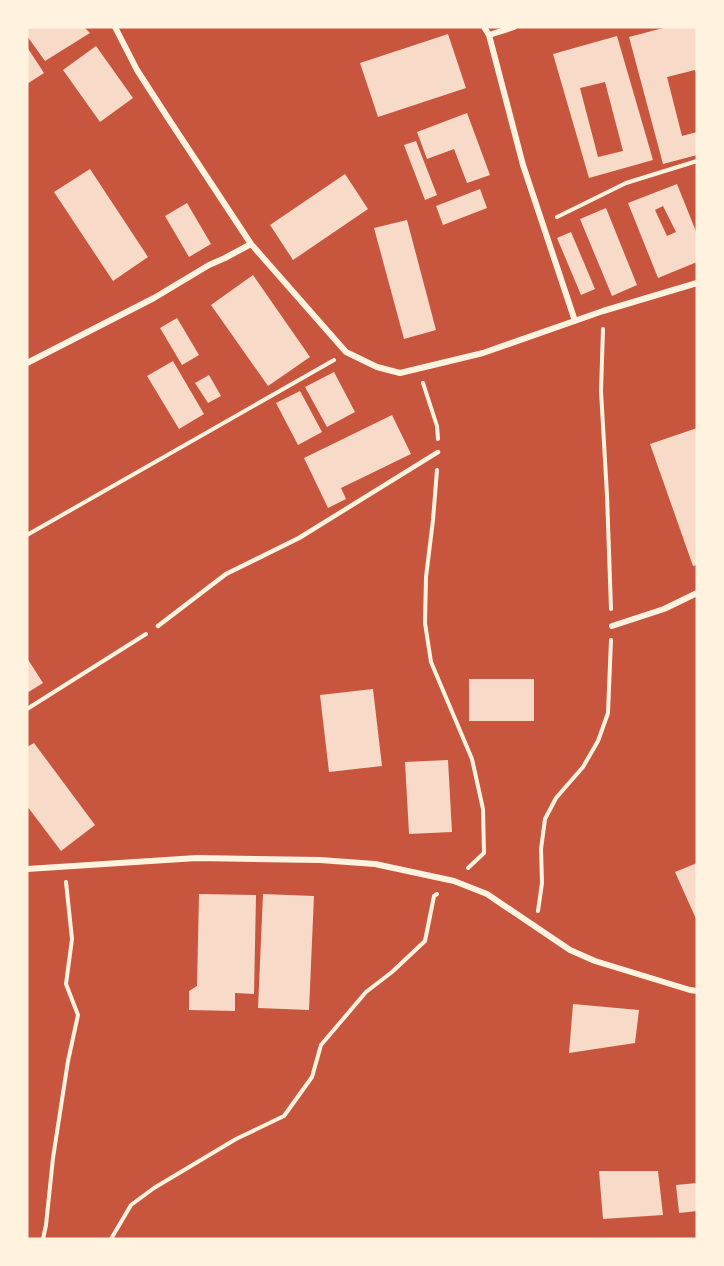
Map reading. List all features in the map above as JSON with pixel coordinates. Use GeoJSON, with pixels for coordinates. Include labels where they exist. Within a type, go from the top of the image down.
{"type":"FeatureCollection","features":[{"type":"Feature","properties":{"kind":"street"},"geometry":{"type":"LineString","coordinates":[[115,27],[166,115],[251,244],[346,352],[377,367],[400,373],[483,353],[603,311],[697,283]]}},
{"type":"Feature","properties":{"kind":"street"},"geometry":{"type":"LineString","coordinates":[[484,27],[489,35],[523,165],[575,321]]}},
{"type":"Feature","properties":{"kind":"street"},"geometry":{"type":"LineString","coordinates":[[489,35],[514,27]]}},
{"type":"Feature","properties":{"kind":"street"},"geometry":{"type":"LineString","coordinates":[[27,363],[154,298],[251,244]]}},
{"type":"Feature","properties":{"kind":"street"},"geometry":{"type":"LineString","coordinates":[[612,626],[664,609],[697,593]]}},
{"type":"Feature","properties":{"kind":"street"},"geometry":{"type":"LineString","coordinates":[[27,869],[197,858],[375,864],[454,881],[487,894],[570,950],[595,961],[697,991]]}},
{"type":"Feature","properties":{"kind":"lane"},"geometry":{"type":"LineString","coordinates":[[158,626],[226,574],[299,538],[438,452]]}},
{"type":"Feature","properties":{"kind":"path"},"geometry":{"type":"LineString","coordinates":[[543,225],[626,183],[697,161]]}},
{"type":"Feature","properties":{"kind":"path"},"geometry":{"type":"LineString","coordinates":[[537,927],[545,819],[556,798],[583,767],[598,741],[608,713],[612,626],[601,391],[603,311]]}},
{"type":"Feature","properties":{"kind":"path"},"geometry":{"type":"LineString","coordinates":[[27,535],[346,352]]}},
{"type":"Feature","properties":{"kind":"path"},"geometry":{"type":"LineString","coordinates":[[111,1239],[131,1205],[154,1188],[236,1139],[284,1116],[312,1077],[321,1045],[366,992],[392,972],[424,941],[434,896],[484,853],[483,809],[472,759],[431,662],[425,623],[426,577],[438,452],[437,426],[417,368]]}},
{"type":"Feature","properties":{"kind":"path"},"geometry":{"type":"LineString","coordinates":[[27,709],[158,626]]}},
{"type":"Feature","properties":{"kind":"path"},"geometry":{"type":"LineString","coordinates":[[43,1239],[68,1061],[78,1015],[66,984],[72,939],[63,866]]}},
{"type":"Feature","properties":{"kind":"building"},"geometry":{"type":"Polygon","coordinates":[[[27,27],[84,27],[90,33],[45,61],[27,36],[27,27]]]}},
{"type":"Feature","properties":{"kind":"building"},"geometry":{"type":"Polygon","coordinates":[[[667,27],[697,27],[697,75],[695,70],[667,77],[682,136],[697,132],[697,155],[663,164],[629,37],[667,27]]]}},
{"type":"Feature","properties":{"kind":"building"},"geometry":{"type":"Polygon","coordinates":[[[448,34],[466,88],[378,117],[360,63],[448,34]]]}},
{"type":"Feature","properties":{"kind":"building"},"geometry":{"type":"Polygon","coordinates":[[[617,36],[653,160],[589,178],[553,54],[617,36]],[[605,82],[580,88],[598,157],[623,151],[605,82]]]}},
{"type":"Feature","properties":{"kind":"building"},"geometry":{"type":"Polygon","coordinates":[[[96,46],[133,98],[100,122],[63,70],[96,46]]]}},
{"type":"Feature","properties":{"kind":"building"},"geometry":{"type":"Polygon","coordinates":[[[27,47],[44,73],[27,84],[27,47]]]}},
{"type":"Feature","properties":{"kind":"building"},"geometry":{"type":"Polygon","coordinates":[[[467,113],[490,175],[467,183],[454,149],[427,159],[417,132],[467,113]]]}},
{"type":"Feature","properties":{"kind":"building"},"geometry":{"type":"Polygon","coordinates":[[[416,141],[437,195],[425,200],[404,145],[416,141]]]}},
{"type":"Feature","properties":{"kind":"building"},"geometry":{"type":"Polygon","coordinates":[[[90,169],[148,257],[113,281],[54,192],[90,169]]]}},
{"type":"Feature","properties":{"kind":"building"},"geometry":{"type":"Polygon","coordinates":[[[345,174],[368,209],[293,260],[270,225],[345,174]]]}},
{"type":"Feature","properties":{"kind":"building"},"geometry":{"type":"Polygon","coordinates":[[[677,184],[697,234],[697,262],[658,278],[628,203],[677,184]],[[663,206],[655,210],[667,236],[676,232],[663,206]]]}},
{"type":"Feature","properties":{"kind":"building"},"geometry":{"type":"Polygon","coordinates":[[[480,189],[487,208],[443,225],[436,206],[480,189]]]}},
{"type":"Feature","properties":{"kind":"building"},"geometry":{"type":"Polygon","coordinates":[[[187,203],[211,244],[189,257],[165,216],[187,203]]]}},
{"type":"Feature","properties":{"kind":"building"},"geometry":{"type":"Polygon","coordinates":[[[606,208],[637,285],[612,296],[580,219],[606,208]]]}},
{"type":"Feature","properties":{"kind":"building"},"geometry":{"type":"Polygon","coordinates":[[[407,220],[436,330],[404,339],[374,228],[407,220]]]}},
{"type":"Feature","properties":{"kind":"building"},"geometry":{"type":"Polygon","coordinates":[[[571,232],[595,289],[581,295],[557,238],[571,232]]]}},
{"type":"Feature","properties":{"kind":"building"},"geometry":{"type":"Polygon","coordinates":[[[253,275],[310,357],[268,386],[211,305],[253,275]]]}},
{"type":"Feature","properties":{"kind":"building"},"geometry":{"type":"Polygon","coordinates":[[[177,318],[199,355],[182,365],[160,328],[177,318]]]}},
{"type":"Feature","properties":{"kind":"building"},"geometry":{"type":"Polygon","coordinates":[[[173,361],[204,414],[179,429],[147,376],[173,361]]]}},
{"type":"Feature","properties":{"kind":"building"},"geometry":{"type":"Polygon","coordinates":[[[334,372],[355,412],[327,427],[305,387],[334,372]]]}},
{"type":"Feature","properties":{"kind":"building"},"geometry":{"type":"Polygon","coordinates":[[[209,375],[221,396],[208,403],[195,383],[209,375]]]}},
{"type":"Feature","properties":{"kind":"building"},"geometry":{"type":"Polygon","coordinates":[[[300,391],[322,432],[298,445],[276,403],[300,391]]]}},
{"type":"Feature","properties":{"kind":"building"},"geometry":{"type":"Polygon","coordinates":[[[392,415],[411,454],[341,488],[346,499],[328,508],[304,458],[392,415]]]}},
{"type":"Feature","properties":{"kind":"building"},"geometry":{"type":"Polygon","coordinates":[[[697,428],[697,565],[693,566],[650,444],[697,428]]]}},
{"type":"Feature","properties":{"kind":"building"},"geometry":{"type":"Polygon","coordinates":[[[27,658],[43,683],[27,693],[27,658]]]}},
{"type":"Feature","properties":{"kind":"building"},"geometry":{"type":"Polygon","coordinates":[[[469,679],[534,679],[534,721],[469,721],[469,679]]]}},
{"type":"Feature","properties":{"kind":"building"},"geometry":{"type":"Polygon","coordinates":[[[373,689],[382,766],[329,772],[320,695],[373,689]]]}},
{"type":"Feature","properties":{"kind":"building"},"geometry":{"type":"Polygon","coordinates":[[[34,743],[95,825],[61,851],[27,806],[27,747],[34,743]]]}},
{"type":"Feature","properties":{"kind":"building"},"geometry":{"type":"Polygon","coordinates":[[[448,760],[452,832],[409,834],[405,762],[448,760]]]}},
{"type":"Feature","properties":{"kind":"building"},"geometry":{"type":"Polygon","coordinates":[[[697,863],[697,921],[675,872],[697,863]]]}},
{"type":"Feature","properties":{"kind":"building"},"geometry":{"type":"Polygon","coordinates":[[[199,894],[256,895],[254,994],[235,993],[235,1011],[189,1010],[189,991],[197,986],[199,894]]]}},
{"type":"Feature","properties":{"kind":"building"},"geometry":{"type":"Polygon","coordinates":[[[263,894],[314,896],[309,1010],[258,1008],[263,894]]]}},
{"type":"Feature","properties":{"kind":"building"},"geometry":{"type":"Polygon","coordinates":[[[573,1004],[639,1010],[635,1043],[569,1053],[573,1004]]]}},
{"type":"Feature","properties":{"kind":"building"},"geometry":{"type":"Polygon","coordinates":[[[599,1171],[658,1171],[663,1215],[603,1219],[599,1171]]]}},
{"type":"Feature","properties":{"kind":"building"},"geometry":{"type":"Polygon","coordinates":[[[697,1183],[697,1211],[679,1213],[676,1185],[697,1183]]]}}]}
